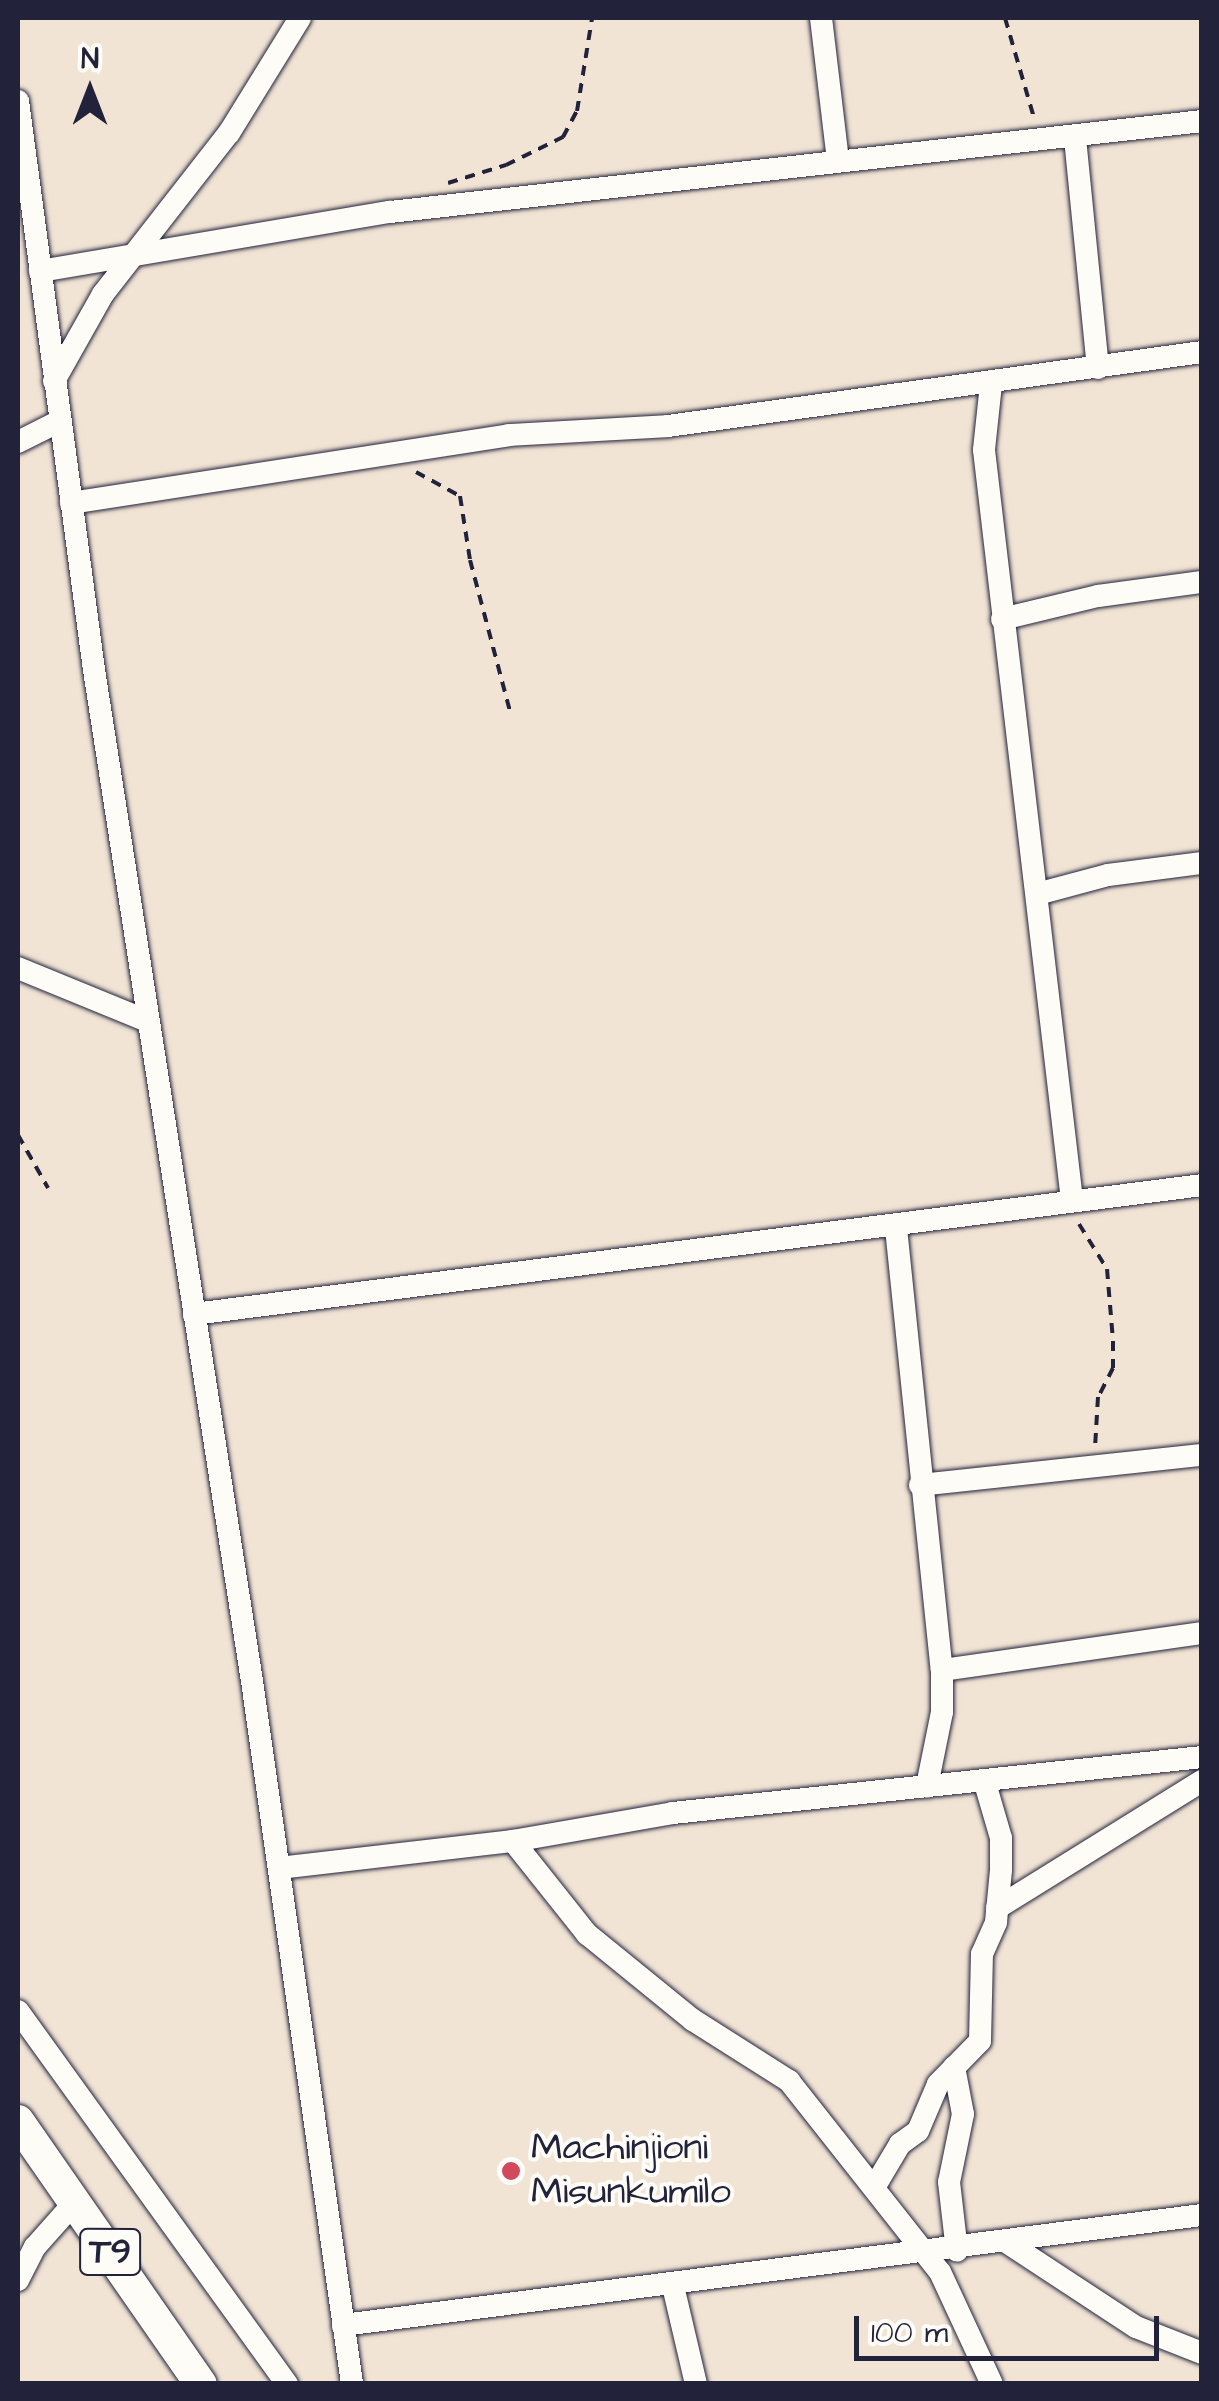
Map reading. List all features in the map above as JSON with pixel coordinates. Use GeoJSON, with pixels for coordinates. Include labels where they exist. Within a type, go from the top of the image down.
{"type":"FeatureCollection","features":[{"type":"Feature","properties":{"kind":"highway","name":"T9"},"geometry":{"type":"LineString","coordinates":[[18,2121],[202,2384]]}},
{"type":"Feature","properties":{"kind":"street"},"geometry":{"type":"LineString","coordinates":[[54,381],[102,294],[229,134],[300,18]]}},
{"type":"Feature","properties":{"kind":"street"},"geometry":{"type":"LineString","coordinates":[[821,18],[838,160]]}},
{"type":"Feature","properties":{"kind":"street"},"geometry":{"type":"LineString","coordinates":[[18,101],[146,1021],[279,1868],[352,2384]]}},
{"type":"Feature","properties":{"kind":"street"},"geometry":{"type":"LineString","coordinates":[[40,271],[390,212],[1202,122]]}},
{"type":"Feature","properties":{"kind":"street"},"geometry":{"type":"LineString","coordinates":[[1075,138],[1098,368]]}},
{"type":"Feature","properties":{"kind":"street"},"geometry":{"type":"LineString","coordinates":[[71,503],[393,453],[943,390],[1202,352]]}},
{"type":"Feature","properties":{"kind":"street"},"geometry":{"type":"LineString","coordinates":[[991,384],[982,428],[1037,894],[1067,1201]]}},
{"type":"Feature","properties":{"kind":"street"},"geometry":{"type":"LineString","coordinates":[[943,390],[982,428]]}},
{"type":"Feature","properties":{"kind":"street"},"geometry":{"type":"LineString","coordinates":[[18,442],[60,420]]}},
{"type":"Feature","properties":{"kind":"street"},"geometry":{"type":"LineString","coordinates":[[1002,619],[1098,596],[1202,582]]}},
{"type":"Feature","properties":{"kind":"street"},"geometry":{"type":"LineString","coordinates":[[1037,894],[1093,878],[1202,863]]}},
{"type":"Feature","properties":{"kind":"street"},"geometry":{"type":"LineString","coordinates":[[18,968],[146,1021]]}},
{"type":"Feature","properties":{"kind":"street"},"geometry":{"type":"LineString","coordinates":[[194,1314],[896,1228],[1067,1201],[1202,1186]]}},
{"type":"Feature","properties":{"kind":"street"},"geometry":{"type":"LineString","coordinates":[[896,1228],[942,1670],[942,1712],[927,1786]]}},
{"type":"Feature","properties":{"kind":"street"},"geometry":{"type":"LineString","coordinates":[[920,1485],[1202,1456]]}},
{"type":"Feature","properties":{"kind":"street"},"geometry":{"type":"LineString","coordinates":[[942,1670],[1202,1633]]}},
{"type":"Feature","properties":{"kind":"street"},"geometry":{"type":"LineString","coordinates":[[279,1868],[512,1841],[674,1813],[1202,1756]]}},
{"type":"Feature","properties":{"kind":"street"},"geometry":{"type":"LineString","coordinates":[[875,2186],[900,2144],[918,2131],[931,2093],[980,2042],[982,1954],[998,1908],[1001,1838],[984,1780]]}},
{"type":"Feature","properties":{"kind":"street"},"geometry":{"type":"LineString","coordinates":[[998,1908],[1202,1781]]}},
{"type":"Feature","properties":{"kind":"street"},"geometry":{"type":"LineString","coordinates":[[512,1841],[586,1934],[693,2020],[789,2081],[875,2186],[948,2285],[992,2384]]}},
{"type":"Feature","properties":{"kind":"street"},"geometry":{"type":"LineString","coordinates":[[18,2011],[288,2384]]}},
{"type":"Feature","properties":{"kind":"street"},"geometry":{"type":"LineString","coordinates":[[954,2067],[963,2114],[950,2182],[956,2250]]}},
{"type":"Feature","properties":{"kind":"street"},"geometry":{"type":"LineString","coordinates":[[18,2280],[35,2247],[74,2202]]}},
{"type":"Feature","properties":{"kind":"street"},"geometry":{"type":"LineString","coordinates":[[343,2325],[1008,2244],[1202,2216]]}},
{"type":"Feature","properties":{"kind":"street"},"geometry":{"type":"LineString","coordinates":[[1008,2244],[1136,2326],[1202,2354]]}},
{"type":"Feature","properties":{"kind":"street"},"geometry":{"type":"LineString","coordinates":[[674,2286],[696,2384]]}},
{"type":"Feature","properties":{"kind":"path"},"geometry":{"type":"LineString","coordinates":[[446,183],[506,165],[563,137],[577,111],[592,18]]}},
{"type":"Feature","properties":{"kind":"path"},"geometry":{"type":"LineString","coordinates":[[1006,18],[1021,84],[1044,139]]}},
{"type":"Feature","properties":{"kind":"path"},"geometry":{"type":"LineString","coordinates":[[393,453],[460,496],[470,560],[510,711]]}},
{"type":"Feature","properties":{"kind":"path"},"geometry":{"type":"LineString","coordinates":[[18,1136],[48,1188]]}},
{"type":"Feature","properties":{"kind":"path"},"geometry":{"type":"LineString","coordinates":[[1067,1201],[1107,1269],[1113,1368],[1098,1397],[1094,1466]]}},
{"type":"Feature","properties":{"kind":"place","name":"Machinjioni Misunkumilo"},"geometry":{"type":"Point","coordinates":[511,2171]}}]}
